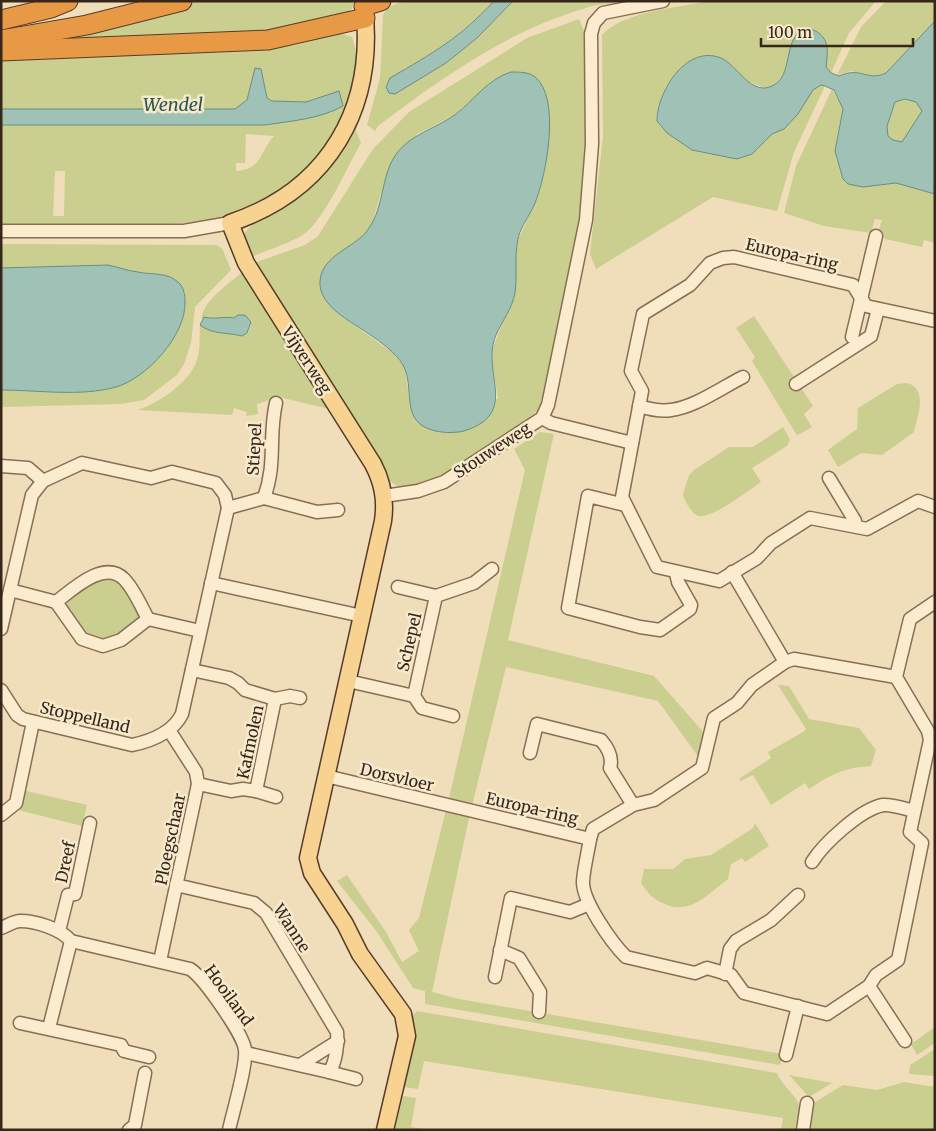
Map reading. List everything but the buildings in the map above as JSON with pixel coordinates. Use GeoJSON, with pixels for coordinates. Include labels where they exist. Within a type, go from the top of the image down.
{"type":"FeatureCollection","features":[{"type":"Feature","properties":{"kind":"highway"},"geometry":{"type":"LineString","coordinates":[[1,20],[51,8],[68,1]]}},
{"type":"Feature","properties":{"kind":"highway"},"geometry":{"type":"LineString","coordinates":[[1,30],[89,15],[143,1]]}},
{"type":"Feature","properties":{"kind":"highway"},"geometry":{"type":"LineString","coordinates":[[1,40],[87,25],[182,1]]}},
{"type":"Feature","properties":{"kind":"highway"},"geometry":{"type":"LineString","coordinates":[[1,52],[268,40],[368,7]]}},
{"type":"Feature","properties":{"kind":"main road"},"geometry":{"type":"LineString","coordinates":[[230,223],[266,208],[298,187],[319,167],[338,142],[357,101],[365,68],[368,7]]}},
{"type":"Feature","properties":{"kind":"main road","name":"Vijverweg"},"geometry":{"type":"LineString","coordinates":[[230,223],[246,263],[373,464],[382,484],[384,496]]}},
{"type":"Feature","properties":{"kind":"main road"},"geometry":{"type":"LineString","coordinates":[[384,496],[383,521],[312,843],[318,881],[345,924],[358,938],[373,962],[379,978],[401,1008],[406,1024],[404,1046],[385,1130]]}},
{"type":"Feature","properties":{"kind":"street","name":"Stouweweg"},"geometry":{"type":"LineString","coordinates":[[384,496],[418,492],[444,482],[542,418],[548,406],[586,220],[592,144],[591,34],[594,23],[603,13],[663,1]]}},
{"type":"Feature","properties":{"kind":"street"},"geometry":{"type":"LineString","coordinates":[[1,231],[177,231],[199,230],[230,223]]}},
{"type":"Feature","properties":{"kind":"street"},"geometry":{"type":"LineString","coordinates":[[852,337],[876,236]]}},
{"type":"Feature","properties":{"kind":"street","name":"Europa-ring"},"geometry":{"type":"LineString","coordinates":[[625,504],[622,497],[642,391],[631,371],[643,314],[690,285],[710,263],[734,257],[853,284],[866,306],[935,321]]}},
{"type":"Feature","properties":{"kind":"street"},"geometry":{"type":"LineString","coordinates":[[796,384],[871,336],[878,309]]}},
{"type":"Feature","properties":{"kind":"street"},"geometry":{"type":"LineString","coordinates":[[639,406],[671,410],[685,406],[743,377]]}},
{"type":"Feature","properties":{"kind":"street","name":"Stiepel"},"geometry":{"type":"LineString","coordinates":[[264,498],[272,470],[271,423],[276,403]]}},
{"type":"Feature","properties":{"kind":"street"},"geometry":{"type":"LineString","coordinates":[[542,418],[551,423],[632,443]]}},
{"type":"Feature","properties":{"kind":"street"},"geometry":{"type":"LineString","coordinates":[[1,629],[32,495],[43,481],[82,462],[151,478],[172,472],[216,482],[224,495],[228,508]]}},
{"type":"Feature","properties":{"kind":"street"},"geometry":{"type":"LineString","coordinates":[[1,466],[28,468],[43,481]]}},
{"type":"Feature","properties":{"kind":"street"},"geometry":{"type":"LineString","coordinates":[[829,478],[855,521],[854,525]]}},
{"type":"Feature","properties":{"kind":"street"},"geometry":{"type":"LineString","coordinates":[[676,573],[678,582],[691,605],[690,609],[660,630],[640,627],[568,608],[588,496],[625,504],[657,567],[676,573],[719,581],[757,558],[771,543],[810,518],[867,528],[918,500],[935,507]]}},
{"type":"Feature","properties":{"kind":"street","name":"Stiepel"},"geometry":{"type":"LineString","coordinates":[[228,508],[264,498],[317,512],[338,510]]}},
{"type":"Feature","properties":{"kind":"street","name":"Stoppelland"},"geometry":{"type":"LineString","coordinates":[[1,690],[16,715],[33,722],[132,745],[143,743],[169,730],[176,724],[182,714],[228,508]]}},
{"type":"Feature","properties":{"kind":"street","name":"Schepel"},"geometry":{"type":"LineString","coordinates":[[398,587],[436,596],[474,583],[492,569]]}},
{"type":"Feature","properties":{"kind":"street"},"geometry":{"type":"LineString","coordinates":[[732,572],[784,662]]}},
{"type":"Feature","properties":{"kind":"street"},"geometry":{"type":"LineString","coordinates":[[56,602],[91,577],[107,573],[113,574],[125,580],[148,618],[200,631]]}},
{"type":"Feature","properties":{"kind":"street"},"geometry":{"type":"LineString","coordinates":[[211,583],[362,616]]}},
{"type":"Feature","properties":{"kind":"street"},"geometry":{"type":"LineString","coordinates":[[10,590],[56,602],[82,639],[103,646],[121,640],[148,618]]}},
{"type":"Feature","properties":{"kind":"street","name":"Schepel"},"geometry":{"type":"LineString","coordinates":[[414,696],[436,596]]}},
{"type":"Feature","properties":{"kind":"street"},"geometry":{"type":"LineString","coordinates":[[590,838],[593,829],[633,805],[654,800],[702,768],[714,718],[737,703],[752,684],[784,662],[794,659],[896,677],[910,619],[935,602]]}},
{"type":"Feature","properties":{"kind":"street","name":"Kafmolen"},"geometry":{"type":"LineString","coordinates":[[192,670],[229,678],[245,690],[276,700],[290,696],[300,698]]}},
{"type":"Feature","properties":{"kind":"street","name":"Europa-ring"},"geometry":{"type":"LineString","coordinates":[[460,809],[590,838],[582,882],[588,904],[619,950],[626,957],[695,973],[706,968],[731,975],[744,993],[827,1014],[869,986],[876,975],[898,960],[922,843],[910,832],[930,740],[928,731],[896,677]]}},
{"type":"Feature","properties":{"kind":"street","name":"Schepel"},"geometry":{"type":"LineString","coordinates":[[348,681],[414,696],[422,708],[453,716]]}},
{"type":"Feature","properties":{"kind":"street","name":"Kafmolen"},"geometry":{"type":"LineString","coordinates":[[256,791],[276,700]]}},
{"type":"Feature","properties":{"kind":"street"},"geometry":{"type":"LineString","coordinates":[[1,815],[16,803],[33,722]]}},
{"type":"Feature","properties":{"kind":"street"},"geometry":{"type":"LineString","coordinates":[[530,753],[537,724],[601,740],[607,747],[612,762],[610,768],[633,805]]}},
{"type":"Feature","properties":{"kind":"street","name":"Ploegschaar"},"geometry":{"type":"LineString","coordinates":[[160,961],[198,784],[196,772],[169,730]]}},
{"type":"Feature","properties":{"kind":"street","name":"Dorsvloer"},"geometry":{"type":"LineString","coordinates":[[326,776],[460,809]]}},
{"type":"Feature","properties":{"kind":"street","name":"Kafmolen"},"geometry":{"type":"LineString","coordinates":[[198,784],[231,791],[244,789],[276,797]]}},
{"type":"Feature","properties":{"kind":"street"},"geometry":{"type":"LineString","coordinates":[[812,862],[819,850],[869,809],[886,805],[914,810]]}},
{"type":"Feature","properties":{"kind":"street","name":"Dreef"},"geometry":{"type":"LineString","coordinates":[[59,931],[68,896],[74,894],[90,823]]}},
{"type":"Feature","properties":{"kind":"street","name":"Wanne"},"geometry":{"type":"LineString","coordinates":[[176,885],[254,903],[266,913],[338,1032],[338,1041]]}},
{"type":"Feature","properties":{"kind":"street"},"geometry":{"type":"LineString","coordinates":[[725,974],[730,949],[736,940],[771,920],[798,895]]}},
{"type":"Feature","properties":{"kind":"street"},"geometry":{"type":"LineString","coordinates":[[495,977],[511,898],[570,912],[588,904]]}},
{"type":"Feature","properties":{"kind":"street","name":"Hooiland"},"geometry":{"type":"LineString","coordinates":[[1,928],[19,921],[59,931],[71,941],[190,968],[198,974],[230,1020],[245,1047],[246,1054]]}},
{"type":"Feature","properties":{"kind":"street"},"geometry":{"type":"LineString","coordinates":[[49,1028],[71,941]]}},
{"type":"Feature","properties":{"kind":"street"},"geometry":{"type":"LineString","coordinates":[[500,950],[519,958],[530,975],[540,992],[539,1012]]}},
{"type":"Feature","properties":{"kind":"street"},"geometry":{"type":"LineString","coordinates":[[869,986],[905,1041]]}},
{"type":"Feature","properties":{"kind":"street"},"geometry":{"type":"LineString","coordinates":[[786,1055],[798,1006]]}},
{"type":"Feature","properties":{"kind":"street"},"geometry":{"type":"LineString","coordinates":[[20,1023],[121,1045],[124,1051],[149,1056]]}},
{"type":"Feature","properties":{"kind":"street"},"geometry":{"type":"LineString","coordinates":[[300,1065],[338,1041]]}},
{"type":"Feature","properties":{"kind":"street"},"geometry":{"type":"LineString","coordinates":[[329,1072],[332,1068],[338,1041]]}},
{"type":"Feature","properties":{"kind":"street"},"geometry":{"type":"LineString","coordinates":[[229,1130],[246,1054],[356,1079]]}},
{"type":"Feature","properties":{"kind":"street"},"geometry":{"type":"LineString","coordinates":[[129,1130],[135,1125],[145,1073]]}},
{"type":"Feature","properties":{"kind":"street"},"geometry":{"type":"LineString","coordinates":[[803,1130],[807,1103]]}},
{"type":"Feature","properties":{"kind":"green space"},"geometry":{"type":"Polygon","coordinates":[[[191,1],[354,1],[352,9],[347,12],[292,30],[1,44],[150,14],[191,1]]]}},
{"type":"Feature","properties":{"kind":"green space"},"geometry":{"type":"Polygon","coordinates":[[[403,1],[494,1],[482,14],[445,44],[390,78],[395,94],[446,63],[477,38],[513,1],[639,1],[592,6],[558,17],[503,42],[426,90],[378,126],[375,131],[367,125],[380,78],[383,15],[387,8],[403,1]]]}},
{"type":"Feature","properties":{"kind":"green space"},"geometry":{"type":"Polygon","coordinates":[[[708,1],[876,1],[849,33],[831,73],[826,67],[827,44],[789,54],[780,79],[770,87],[755,85],[702,57],[682,68],[674,75],[663,93],[659,115],[660,126],[692,150],[737,159],[752,154],[772,134],[784,129],[813,90],[821,85],[825,86],[794,152],[777,211],[713,197],[596,269],[590,254],[603,136],[602,35],[623,21],[637,16],[708,1]]]}},
{"type":"Feature","properties":{"kind":"green space"},"geometry":{"type":"Polygon","coordinates":[[[886,1],[935,1],[935,21],[886,73],[871,77],[851,71],[837,75],[861,27],[886,1]]]}},
{"type":"Feature","properties":{"kind":"green space"},"geometry":{"type":"Polygon","coordinates":[[[579,19],[584,31],[585,161],[580,215],[572,261],[540,407],[506,435],[455,468],[429,482],[402,488],[392,482],[384,473],[251,264],[305,245],[318,236],[373,149],[409,112],[527,38],[579,19]],[[535,77],[490,83],[453,116],[417,134],[383,186],[372,224],[363,236],[329,261],[321,288],[329,303],[344,318],[392,352],[405,367],[410,407],[498,399],[492,361],[493,347],[514,295],[517,243],[538,195],[548,146],[544,92],[535,77]]]}},
{"type":"Feature","properties":{"kind":"green space"},"geometry":{"type":"Polygon","coordinates":[[[340,33],[352,37],[358,58],[354,82],[340,123],[319,155],[291,182],[260,203],[228,216],[196,222],[163,224],[1,224],[1,125],[265,125],[332,112],[339,91],[306,102],[272,101],[267,98],[260,73],[255,68],[247,100],[235,109],[1,109],[1,59],[260,49],[296,45],[340,33]],[[246,134],[245,163],[236,163],[236,171],[245,170],[256,163],[274,136],[246,134]],[[55,171],[53,216],[64,216],[65,171],[55,171]]]}},
{"type":"Feature","properties":{"kind":"green space"},"geometry":{"type":"Polygon","coordinates":[[[832,89],[843,109],[836,148],[836,157],[841,174],[849,184],[863,187],[896,183],[935,194],[935,243],[924,240],[922,247],[885,239],[883,233],[878,232],[882,220],[875,219],[871,233],[824,226],[784,213],[796,166],[832,89]]]}},
{"type":"Feature","properties":{"kind":"green space"},"geometry":{"type":"Polygon","coordinates":[[[905,99],[917,102],[922,111],[902,142],[893,140],[888,136],[887,126],[895,102],[905,99]]]}},
{"type":"Feature","properties":{"kind":"green space"},"geometry":{"type":"Polygon","coordinates":[[[358,123],[356,131],[361,143],[328,205],[312,227],[291,241],[247,259],[244,236],[246,231],[290,201],[324,172],[343,149],[358,123]]]}},
{"type":"Feature","properties":{"kind":"green space"},"geometry":{"type":"Polygon","coordinates":[[[1,244],[216,245],[222,248],[231,270],[195,307],[191,343],[184,364],[177,375],[144,400],[121,404],[1,407],[1,390],[87,391],[107,388],[125,381],[143,370],[161,354],[180,326],[184,310],[185,292],[160,274],[136,272],[108,265],[1,268],[1,244]]]}},
{"type":"Feature","properties":{"kind":"green space"},"geometry":{"type":"Polygon","coordinates":[[[242,272],[329,409],[279,397],[257,404],[258,414],[246,416],[247,412],[234,408],[232,415],[138,410],[173,391],[188,376],[198,356],[200,325],[210,330],[242,336],[248,333],[251,324],[236,317],[217,319],[204,317],[201,319],[203,312],[212,299],[223,287],[242,272]]]}},
{"type":"Feature","properties":{"kind":"green space"},"geometry":{"type":"Polygon","coordinates":[[[754,316],[813,406],[804,414],[812,427],[798,435],[752,361],[755,357],[736,328],[754,316]]]}},
{"type":"Feature","properties":{"kind":"green space"},"geometry":{"type":"Polygon","coordinates":[[[907,383],[914,386],[920,397],[914,432],[882,455],[861,453],[838,467],[828,450],[857,429],[858,408],[897,384],[907,383]]]}},
{"type":"Feature","properties":{"kind":"green space"},"geometry":{"type":"Polygon","coordinates":[[[783,427],[790,440],[787,446],[752,468],[761,482],[713,513],[699,516],[691,510],[683,494],[689,475],[694,470],[729,447],[753,447],[783,427]]]}},
{"type":"Feature","properties":{"kind":"green space"},"geometry":{"type":"Polygon","coordinates":[[[540,432],[554,434],[508,640],[654,676],[705,734],[700,759],[658,701],[506,667],[469,818],[432,992],[459,999],[783,1054],[780,1065],[425,1004],[425,991],[413,988],[377,932],[337,881],[347,875],[386,932],[402,962],[419,951],[409,930],[419,918],[449,798],[525,470],[514,449],[540,432]]]}},
{"type":"Feature","properties":{"kind":"green space"},"geometry":{"type":"Polygon","coordinates":[[[101,577],[119,580],[141,612],[141,618],[115,637],[100,641],[82,632],[63,602],[101,577]]]}},
{"type":"Feature","properties":{"kind":"green space"},"geometry":{"type":"Polygon","coordinates":[[[778,685],[789,686],[809,719],[859,728],[876,750],[871,766],[853,768],[838,773],[824,779],[809,789],[805,783],[771,805],[753,775],[740,781],[739,779],[771,758],[768,752],[806,729],[778,685]]]}},
{"type":"Feature","properties":{"kind":"green space"},"geometry":{"type":"Polygon","coordinates":[[[22,790],[87,805],[82,826],[18,810],[22,790]]]}},
{"type":"Feature","properties":{"kind":"green space"},"geometry":{"type":"Polygon","coordinates":[[[755,823],[769,846],[745,862],[742,858],[731,864],[728,879],[700,901],[684,907],[667,905],[652,897],[641,883],[644,869],[673,869],[685,859],[711,855],[753,828],[755,823]]]}},
{"type":"Feature","properties":{"kind":"green space"},"geometry":{"type":"Polygon","coordinates":[[[417,1011],[777,1073],[799,1106],[795,1130],[781,1130],[783,1118],[424,1061],[418,1089],[404,1087],[415,1041],[412,1016],[417,1011]]]}},
{"type":"Feature","properties":{"kind":"green space"},"geometry":{"type":"Polygon","coordinates":[[[935,1027],[935,1043],[917,1055],[911,1044],[935,1027]]]}},
{"type":"Feature","properties":{"kind":"green space"},"geometry":{"type":"Polygon","coordinates":[[[935,1049],[935,1076],[909,1074],[910,1065],[935,1049]]]}},
{"type":"Feature","properties":{"kind":"green space"},"geometry":{"type":"Polygon","coordinates":[[[789,1075],[832,1083],[809,1097],[789,1075]]]}},
{"type":"Feature","properties":{"kind":"green space"},"geometry":{"type":"Polygon","coordinates":[[[904,1082],[935,1087],[935,1130],[808,1130],[812,1104],[843,1085],[877,1090],[904,1082]]]}},
{"type":"Feature","properties":{"kind":"green space"},"geometry":{"type":"Polygon","coordinates":[[[403,1096],[416,1098],[411,1127],[430,1130],[395,1130],[403,1096]]]}},
{"type":"Feature","properties":{"kind":"water"},"geometry":{"type":"Polygon","coordinates":[[[494,1],[513,1],[477,38],[446,63],[395,94],[389,93],[386,87],[390,78],[457,35],[494,1]]]}},
{"type":"Feature","properties":{"kind":"water"},"geometry":{"type":"Polygon","coordinates":[[[935,21],[935,194],[896,183],[863,187],[848,184],[843,179],[835,151],[843,109],[834,90],[825,86],[821,85],[813,90],[798,114],[784,129],[772,134],[752,154],[737,159],[692,150],[667,133],[657,121],[662,97],[676,73],[685,64],[696,58],[708,55],[721,58],[752,84],[766,88],[774,85],[780,79],[796,36],[802,31],[811,29],[825,40],[827,49],[826,67],[831,73],[839,76],[847,73],[859,73],[873,76],[886,73],[935,21]],[[905,99],[895,102],[887,126],[888,136],[893,140],[902,142],[922,111],[916,102],[905,99]]]}},
{"type":"Feature","properties":{"kind":"water"},"geometry":{"type":"Polygon","coordinates":[[[255,68],[261,69],[267,98],[272,101],[306,102],[339,91],[343,106],[315,117],[265,125],[1,125],[1,109],[235,109],[247,100],[255,68]]]}},
{"type":"Feature","properties":{"kind":"water"},"geometry":{"type":"Polygon","coordinates":[[[511,72],[532,75],[543,86],[548,101],[550,118],[547,156],[535,203],[520,232],[518,240],[514,299],[496,335],[492,349],[495,402],[491,414],[481,423],[464,431],[436,431],[424,427],[412,413],[407,374],[400,361],[383,344],[345,319],[330,306],[324,298],[320,281],[322,272],[332,258],[361,237],[372,224],[390,165],[403,147],[419,135],[456,114],[488,85],[511,72]]]}},
{"type":"Feature","properties":{"kind":"water"},"geometry":{"type":"Polygon","coordinates":[[[108,265],[164,275],[174,279],[182,286],[185,299],[184,315],[172,341],[152,365],[128,382],[102,390],[59,392],[1,390],[1,268],[108,265]]]}},
{"type":"Feature","properties":{"kind":"water"},"geometry":{"type":"Polygon","coordinates":[[[238,315],[245,315],[251,322],[247,333],[242,336],[215,332],[200,325],[204,317],[234,318],[238,315]]]}},
{"type":"Feature","properties":{"kind":"water label","name":"Wendel"},"geometry":{"type":"Point","coordinates":[173,104]}}]}
